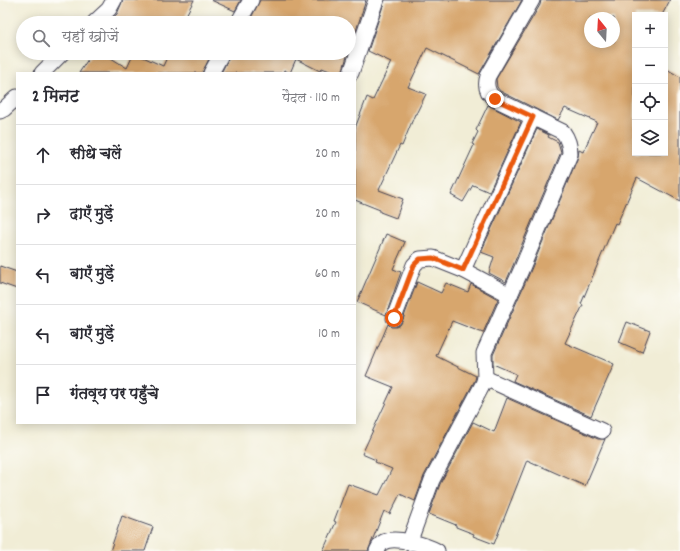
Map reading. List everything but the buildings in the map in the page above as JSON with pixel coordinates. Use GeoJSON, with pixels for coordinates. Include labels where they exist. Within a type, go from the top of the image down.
{"type":"FeatureCollection","features":[{"type":"Feature","properties":{"kind":"street"},"geometry":{"type":"LineString","coordinates":[[102,16],[109,9],[114,0]]}},
{"type":"Feature","properties":{"kind":"street"},"geometry":{"type":"LineString","coordinates":[[242,16],[251,0]]}},
{"type":"Feature","properties":{"kind":"street"},"geometry":{"type":"LineString","coordinates":[[356,58],[376,0]]}},
{"type":"Feature","properties":{"kind":"street"},"geometry":{"type":"LineString","coordinates":[[409,543],[432,480],[485,378],[484,353],[570,154],[570,147],[563,132],[490,95],[487,89],[486,82],[488,76],[532,0]]}},
{"type":"Feature","properties":{"kind":"street"},"geometry":{"type":"LineString","coordinates":[[43,72],[55,60]]}},
{"type":"Feature","properties":{"kind":"street"},"geometry":{"type":"LineString","coordinates":[[212,72],[218,60]]}},
{"type":"Feature","properties":{"kind":"street"},"geometry":{"type":"LineString","coordinates":[[351,72],[355,60]]}},
{"type":"Feature","properties":{"kind":"street"},"geometry":{"type":"LineString","coordinates":[[0,111],[16,97]]}},
{"type":"Feature","properties":{"kind":"street"},"geometry":{"type":"LineString","coordinates":[[463,270],[533,117]]}},
{"type":"Feature","properties":{"kind":"street"},"geometry":{"type":"LineString","coordinates":[[394,318],[414,265],[420,259],[433,258],[463,270],[510,295]]}},
{"type":"Feature","properties":{"kind":"street"},"geometry":{"type":"LineString","coordinates":[[485,378],[602,431]]}},
{"type":"Feature","properties":{"kind":"street"},"geometry":{"type":"LineString","coordinates":[[377,551],[382,543],[389,540],[398,540],[428,546],[437,551]]}},
{"type":"Feature","properties":{"kind":"route"},"geometry":{"type":"LineString","coordinates":[[394,318],[414,265],[420,259],[433,258],[463,270],[533,117],[495,99]]}}]}
